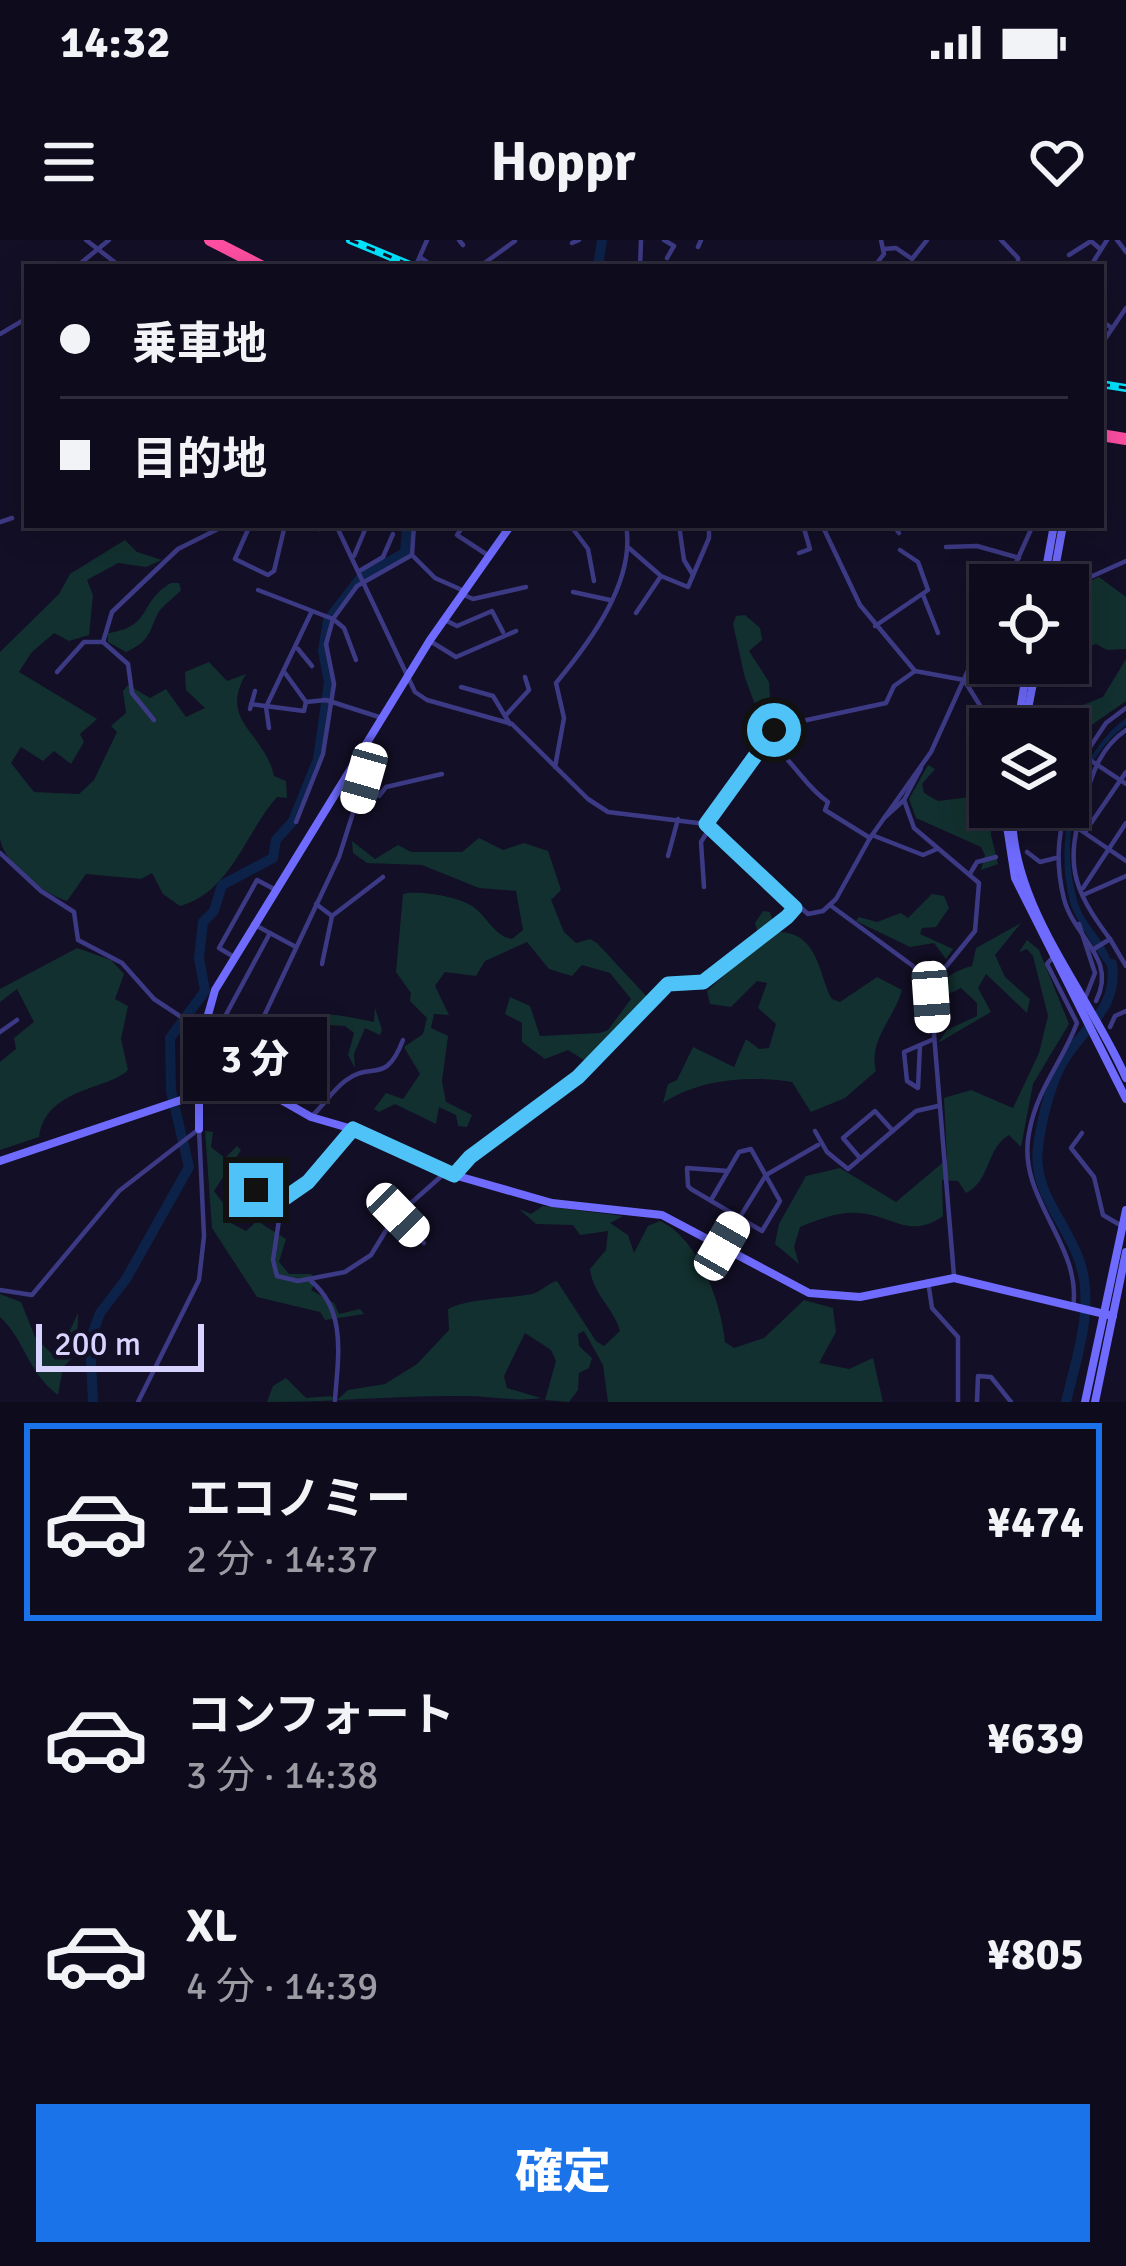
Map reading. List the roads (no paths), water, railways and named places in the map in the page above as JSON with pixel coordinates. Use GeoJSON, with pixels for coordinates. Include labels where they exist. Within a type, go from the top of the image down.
{"type":"FeatureCollection","features":[{"type":"Feature","properties":{"kind":"highway"},"geometry":{"type":"LineString","coordinates":[[210,240],[257,264]]}},
{"type":"Feature","properties":{"kind":"street"},"geometry":{"type":"LineString","coordinates":[[86,240],[117,264]]}},
{"type":"Feature","properties":{"kind":"street"},"geometry":{"type":"LineString","coordinates":[[79,264],[109,240]]}},
{"type":"Feature","properties":{"kind":"street"},"geometry":{"type":"LineString","coordinates":[[664,240],[674,246],[667,258]]}},
{"type":"Feature","properties":{"kind":"street"},"geometry":{"type":"LineString","coordinates":[[876,264],[884,249],[881,240]]}},
{"type":"Feature","properties":{"kind":"street"},"geometry":{"type":"LineString","coordinates":[[884,249],[896,248],[912,259],[927,240]]}},
{"type":"Feature","properties":{"kind":"street"},"geometry":{"type":"LineString","coordinates":[[1092,264],[1107,240]]}},
{"type":"Feature","properties":{"kind":"street"},"geometry":{"type":"LineString","coordinates":[[1117,240],[1126,252]]}},
{"type":"Feature","properties":{"kind":"street"},"geometry":{"type":"LineString","coordinates":[[483,264],[515,241]]}},
{"type":"Feature","properties":{"kind":"street"},"geometry":{"type":"LineString","coordinates":[[1069,255],[1091,241],[1100,248]]}},
{"type":"Feature","properties":{"kind":"street"},"geometry":{"type":"LineString","coordinates":[[1104,340],[1126,308]]}},
{"type":"Feature","properties":{"kind":"street"},"geometry":{"type":"LineString","coordinates":[[1104,323],[1112,328]]}},
{"type":"Feature","properties":{"kind":"street"},"geometry":{"type":"LineString","coordinates":[[0,522],[12,518]]}},
{"type":"Feature","properties":{"kind":"street"},"geometry":{"type":"LineString","coordinates":[[103,642],[112,612],[178,549],[220,528]]}},
{"type":"Feature","properties":{"kind":"street"},"geometry":{"type":"LineString","coordinates":[[249,528],[235,559],[268,575],[274,572],[284,528]]}},
{"type":"Feature","properties":{"kind":"street"},"geometry":{"type":"LineString","coordinates":[[338,528],[406,677],[427,700],[510,724]]}},
{"type":"Feature","properties":{"kind":"street"},"geometry":{"type":"LineString","coordinates":[[354,556],[366,528]]}},
{"type":"Feature","properties":{"kind":"street"},"geometry":{"type":"LineString","coordinates":[[414,528],[412,555],[435,578],[473,599],[526,587]]}},
{"type":"Feature","properties":{"kind":"street"},"geometry":{"type":"LineString","coordinates":[[462,528],[457,535],[486,554]]}},
{"type":"Feature","properties":{"kind":"street"},"geometry":{"type":"LineString","coordinates":[[138,1402],[199,1280],[204,1236],[199,1094],[205,1014],[253,924],[354,759],[461,591],[508,528]]}},
{"type":"Feature","properties":{"kind":"street"},"geometry":{"type":"LineString","coordinates":[[572,528],[588,549],[594,581]]}},
{"type":"Feature","properties":{"kind":"street"},"geometry":{"type":"LineString","coordinates":[[555,767],[564,718],[556,683],[602,626],[629,548],[626,528]]}},
{"type":"Feature","properties":{"kind":"street"},"geometry":{"type":"LineString","coordinates":[[679,528],[684,560],[695,576]]}},
{"type":"Feature","properties":{"kind":"street"},"geometry":{"type":"LineString","coordinates":[[629,548],[661,576],[686,587],[695,576],[708,528]]}},
{"type":"Feature","properties":{"kind":"street"},"geometry":{"type":"LineString","coordinates":[[799,553],[810,549],[804,528]]}},
{"type":"Feature","properties":{"kind":"street"},"geometry":{"type":"LineString","coordinates":[[808,540],[823,528],[875,626],[915,671],[964,680],[982,708]]}},
{"type":"Feature","properties":{"kind":"street"},"geometry":{"type":"LineString","coordinates":[[895,528],[899,533]]}},
{"type":"Feature","properties":{"kind":"street"},"geometry":{"type":"LineString","coordinates":[[1015,564],[1032,528]]}},
{"type":"Feature","properties":{"kind":"street"},"geometry":{"type":"LineString","coordinates":[[1049,564],[1054,528]]}},
{"type":"Feature","properties":{"kind":"street"},"geometry":{"type":"LineString","coordinates":[[1053,564],[1062,528]]}},
{"type":"Feature","properties":{"kind":"street"},"geometry":{"type":"LineString","coordinates":[[296,822],[321,764],[325,700],[334,684],[326,639],[330,618],[383,557],[393,533]]}},
{"type":"Feature","properties":{"kind":"street"},"geometry":{"type":"LineString","coordinates":[[946,547],[977,546],[1018,557]]}},
{"type":"Feature","properties":{"kind":"street"},"geometry":{"type":"LineString","coordinates":[[875,626],[928,590],[918,562],[900,550]]}},
{"type":"Feature","properties":{"kind":"street"},"geometry":{"type":"LineString","coordinates":[[363,575],[412,555]]}},
{"type":"Feature","properties":{"kind":"street"},"geometry":{"type":"LineString","coordinates":[[1089,578],[1126,562]]}},
{"type":"Feature","properties":{"kind":"street"},"geometry":{"type":"LineString","coordinates":[[636,613],[661,576]]}},
{"type":"Feature","properties":{"kind":"street"},"geometry":{"type":"LineString","coordinates":[[259,590],[344,628],[356,660]]}},
{"type":"Feature","properties":{"kind":"street"},"geometry":{"type":"LineString","coordinates":[[573,592],[610,600]]}},
{"type":"Feature","properties":{"kind":"street"},"geometry":{"type":"LineString","coordinates":[[923,595],[938,633]]}},
{"type":"Feature","properties":{"kind":"street"},"geometry":{"type":"LineString","coordinates":[[443,619],[457,626],[493,611],[504,633]]}},
{"type":"Feature","properties":{"kind":"street"},"geometry":{"type":"LineString","coordinates":[[269,728],[266,707],[298,649],[311,613]]}},
{"type":"Feature","properties":{"kind":"street"},"geometry":{"type":"LineString","coordinates":[[430,640],[456,657],[516,631]]}},
{"type":"Feature","properties":{"kind":"street"},"geometry":{"type":"LineString","coordinates":[[57,672],[84,642],[103,642],[128,664],[132,693],[154,720]]}},
{"type":"Feature","properties":{"kind":"street"},"geometry":{"type":"LineString","coordinates":[[298,649],[312,666]]}},
{"type":"Feature","properties":{"kind":"street"},"geometry":{"type":"LineString","coordinates":[[884,818],[904,800],[969,670]]}},
{"type":"Feature","properties":{"kind":"street"},"geometry":{"type":"LineString","coordinates":[[255,691],[251,707],[304,711],[306,702],[283,671]]}},
{"type":"Feature","properties":{"kind":"street"},"geometry":{"type":"LineString","coordinates":[[704,887],[701,842],[709,825],[787,722],[886,703],[894,686],[915,671]]}},
{"type":"Feature","properties":{"kind":"street"},"geometry":{"type":"LineString","coordinates":[[506,715],[529,690],[525,677]]}},
{"type":"Feature","properties":{"kind":"street"},"geometry":{"type":"LineString","coordinates":[[460,687],[493,696],[510,724],[608,812],[709,825],[795,908],[808,914],[830,905],[921,767]]}},
{"type":"Feature","properties":{"kind":"street"},"geometry":{"type":"LineString","coordinates":[[306,702],[325,700],[381,718]]}},
{"type":"Feature","properties":{"kind":"street"},"geometry":{"type":"LineString","coordinates":[[1089,751],[1106,723],[1126,708]]}},
{"type":"Feature","properties":{"kind":"street"},"geometry":{"type":"LineString","coordinates":[[1089,781],[1095,762],[1126,730]]}},
{"type":"Feature","properties":{"kind":"street"},"geometry":{"type":"LineString","coordinates":[[767,743],[788,757],[811,789],[828,802],[825,810],[871,837],[923,855],[939,848]]}},
{"type":"Feature","properties":{"kind":"street"},"geometry":{"type":"LineString","coordinates":[[354,759],[366,765],[380,796],[386,788],[442,774]]}},
{"type":"Feature","properties":{"kind":"street"},"geometry":{"type":"LineString","coordinates":[[1089,759],[1123,782]]}},
{"type":"Feature","properties":{"kind":"street"},"geometry":{"type":"LineString","coordinates":[[231,1086],[347,838],[366,765]]}},
{"type":"Feature","properties":{"kind":"street"},"geometry":{"type":"LineString","coordinates":[[1085,832],[1126,772]]}},
{"type":"Feature","properties":{"kind":"street"},"geometry":{"type":"LineString","coordinates":[[904,800],[914,828],[971,872],[979,890],[975,931],[930,986]]}},
{"type":"Feature","properties":{"kind":"street"},"geometry":{"type":"LineString","coordinates":[[668,856],[678,819]]}},
{"type":"Feature","properties":{"kind":"street"},"geometry":{"type":"LineString","coordinates":[[1082,893],[1126,823]]}},
{"type":"Feature","properties":{"kind":"street"},"geometry":{"type":"LineString","coordinates":[[1010,828],[1015,878],[1054,956],[1126,1078]]}},
{"type":"Feature","properties":{"kind":"street"},"geometry":{"type":"LineString","coordinates":[[1011,828],[1026,885],[1090,1016]]}},
{"type":"Feature","properties":{"kind":"street"},"geometry":{"type":"LineString","coordinates":[[1062,828],[1056,858],[1063,897],[1103,973],[1096,1001]]}},
{"type":"Feature","properties":{"kind":"street"},"geometry":{"type":"LineString","coordinates":[[1075,828],[1070,855],[1082,893],[1126,966]]}},
{"type":"Feature","properties":{"kind":"street"},"geometry":{"type":"LineString","coordinates":[[1078,828],[1126,861]]}},
{"type":"Feature","properties":{"kind":"street"},"geometry":{"type":"LineString","coordinates":[[1027,852],[1040,862],[1056,858]]}},
{"type":"Feature","properties":{"kind":"street"},"geometry":{"type":"LineString","coordinates":[[0,853],[41,891],[74,912],[78,940],[122,963],[154,1000],[247,1050]]}},
{"type":"Feature","properties":{"kind":"street"},"geometry":{"type":"LineString","coordinates":[[971,872],[977,862],[996,857]]}},
{"type":"Feature","properties":{"kind":"street"},"geometry":{"type":"LineString","coordinates":[[1082,893],[1126,876]]}},
{"type":"Feature","properties":{"kind":"street"},"geometry":{"type":"LineString","coordinates":[[322,964],[332,916],[382,877]]}},
{"type":"Feature","properties":{"kind":"street"},"geometry":{"type":"LineString","coordinates":[[234,957],[219,948],[257,880],[274,889]]}},
{"type":"Feature","properties":{"kind":"street"},"geometry":{"type":"LineString","coordinates":[[316,904],[332,916]]}},
{"type":"Feature","properties":{"kind":"street"},"geometry":{"type":"LineString","coordinates":[[830,905],[913,966],[930,986],[954,1278]]}},
{"type":"Feature","properties":{"kind":"street"},"geometry":{"type":"LineString","coordinates":[[353,1129],[308,1182],[282,1200],[275,1273],[284,1280],[337,1276],[371,1255],[398,1215],[578,1077],[668,984],[703,982],[795,908]]}},
{"type":"Feature","properties":{"kind":"street"},"geometry":{"type":"LineString","coordinates":[[253,924],[296,947]]}},
{"type":"Feature","properties":{"kind":"street"},"geometry":{"type":"LineString","coordinates":[[1079,924],[1095,974],[1084,997]]}},
{"type":"Feature","properties":{"kind":"street"},"geometry":{"type":"LineString","coordinates":[[222,1022],[270,933]]}},
{"type":"Feature","properties":{"kind":"street"},"geometry":{"type":"LineString","coordinates":[[1094,949],[1109,939]]}},
{"type":"Feature","properties":{"kind":"street"},"geometry":{"type":"LineString","coordinates":[[1054,956],[1047,964],[1077,1023],[1036,1102],[1028,1165],[1033,1190],[1072,1268],[1076,1309]]}},
{"type":"Feature","properties":{"kind":"street"},"geometry":{"type":"LineString","coordinates":[[1102,1031],[1126,1011]]}},
{"type":"Feature","properties":{"kind":"street"},"geometry":{"type":"LineString","coordinates":[[205,1014],[252,1036]]}},
{"type":"Feature","properties":{"kind":"street"},"geometry":{"type":"LineString","coordinates":[[0,1032],[16,1020]]}},
{"type":"Feature","properties":{"kind":"street"},"geometry":{"type":"LineString","coordinates":[[1102,1031],[1126,1099]]}},
{"type":"Feature","properties":{"kind":"street"},"geometry":{"type":"LineString","coordinates":[[920,1045],[918,1088],[907,1081],[904,1052],[920,1045],[934,1039]]}},
{"type":"Feature","properties":{"kind":"street"},"geometry":{"type":"LineString","coordinates":[[311,1117],[347,1078],[382,1072],[396,1058],[403,1040]]}},
{"type":"Feature","properties":{"kind":"street"},"geometry":{"type":"LineString","coordinates":[[0,1161],[231,1086],[269,1093],[311,1117],[353,1129],[450,1174],[552,1202],[651,1212],[788,1285],[822,1296],[860,1297],[954,1278],[1108,1316]]}},
{"type":"Feature","properties":{"kind":"street"},"geometry":{"type":"LineString","coordinates":[[815,1131],[820,1143],[848,1169],[916,1111],[938,1106]]}},
{"type":"Feature","properties":{"kind":"street"},"geometry":{"type":"LineString","coordinates":[[860,1159],[843,1138],[875,1111],[893,1131]]}},
{"type":"Feature","properties":{"kind":"street"},"geometry":{"type":"LineString","coordinates":[[0,1290],[32,1295],[109,1201],[199,1129]]}},
{"type":"Feature","properties":{"kind":"street"},"geometry":{"type":"LineString","coordinates":[[1082,1133],[1071,1148],[1094,1178],[1103,1215],[1124,1226]]}},
{"type":"Feature","properties":{"kind":"street"},"geometry":{"type":"LineString","coordinates":[[722,1246],[766,1175],[820,1143]]}},
{"type":"Feature","properties":{"kind":"street"},"geometry":{"type":"LineString","coordinates":[[711,1200],[728,1171],[739,1152],[751,1149],[780,1201],[762,1231],[711,1200],[688,1186],[687,1168],[728,1171]]}},
{"type":"Feature","properties":{"kind":"street"},"geometry":{"type":"LineString","coordinates":[[232,1173],[282,1200]]}},
{"type":"Feature","properties":{"kind":"street"},"geometry":{"type":"LineString","coordinates":[[1095,1402],[1126,1210]]}},
{"type":"Feature","properties":{"kind":"street"},"geometry":{"type":"LineString","coordinates":[[398,1215],[424,1243]]}},
{"type":"Feature","properties":{"kind":"street"},"geometry":{"type":"LineString","coordinates":[[1085,1402],[1126,1252]]}},
{"type":"Feature","properties":{"kind":"street"},"geometry":{"type":"LineString","coordinates":[[310,1281],[327,1296],[338,1322],[335,1400]]}},
{"type":"Feature","properties":{"kind":"street"},"geometry":{"type":"LineString","coordinates":[[928,1281],[932,1308],[958,1337],[958,1402]]}},
{"type":"Feature","properties":{"kind":"street"},"geometry":{"type":"LineString","coordinates":[[977,1402],[978,1376],[991,1377],[1011,1402]]}},
{"type":"Feature","properties":{"kind":"water"},"geometry":{"type":"Polygon","coordinates":[[[1126,718],[1126,725],[1089,771],[1089,761],[1126,718]]]}},
{"type":"Feature","properties":{"kind":"water"},"geometry":{"type":"Polygon","coordinates":[[[1066,828],[1071,828],[1077,900],[1108,953],[1113,974],[1072,909],[1064,853],[1066,828]]]}},
{"type":"Feature","properties":{"kind":"waterway"},"geometry":{"type":"LineString","coordinates":[[598,264],[602,240]]}},
{"type":"Feature","properties":{"kind":"waterway"},"geometry":{"type":"LineString","coordinates":[[93,1402],[90,1341],[100,1313],[126,1279],[189,1167],[171,1091],[170,1038],[205,991],[199,958],[203,922],[214,911],[222,885],[273,858],[276,840],[293,821],[318,759],[329,682],[323,651],[328,620],[362,576],[405,553],[407,528]]}},
{"type":"Feature","properties":{"kind":"waterway"},"geometry":{"type":"LineString","coordinates":[[1066,1402],[1086,1300],[1081,1266],[1040,1180],[1038,1147],[1056,1076],[1104,1008],[1113,981],[1112,964]]}},
{"type":"Feature","properties":{"kind":"railway"},"geometry":{"type":"LineString","coordinates":[[350,240],[408,264]]}},
{"type":"Feature","properties":{"kind":"railway"},"geometry":{"type":"LineString","coordinates":[[1104,384],[1126,388]]}}]}
